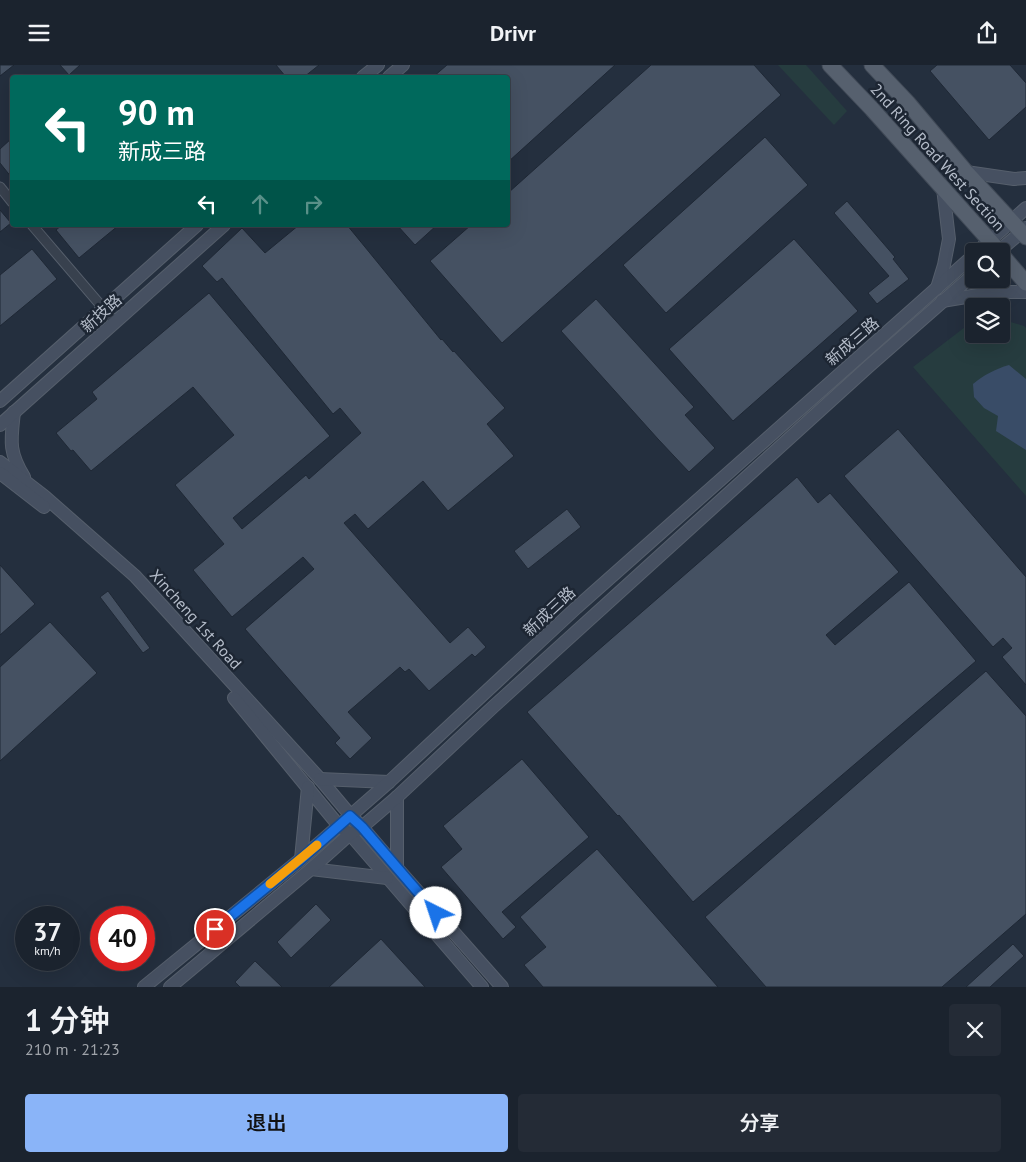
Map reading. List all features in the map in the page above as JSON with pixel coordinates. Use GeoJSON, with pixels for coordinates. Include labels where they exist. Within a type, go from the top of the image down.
{"type":"FeatureCollection","features":[{"type":"Feature","properties":{"kind":"main road","name":"2nd Ring Road West Section"},"geometry":{"type":"LineString","coordinates":[[830,65],[872,109],[992,243]]}},
{"type":"Feature","properties":{"kind":"main road","name":"2nd Ring Road West Section"},"geometry":{"type":"LineString","coordinates":[[872,65],[908,103],[966,172],[1021,230]]}},
{"type":"Feature","properties":{"kind":"main road","name":"2nd Ring Road West Section"},"geometry":{"type":"LineString","coordinates":[[1010,264],[1026,283]]}},
{"type":"Feature","properties":{"kind":"street"},"geometry":{"type":"LineString","coordinates":[[366,75],[378,65]]}},
{"type":"Feature","properties":{"kind":"street"},"geometry":{"type":"LineString","coordinates":[[391,75],[403,65]]}},
{"type":"Feature","properties":{"kind":"street"},"geometry":{"type":"LineString","coordinates":[[966,172],[1014,179],[1026,178]]}},
{"type":"Feature","properties":{"kind":"street"},"geometry":{"type":"LineString","coordinates":[[0,187],[10,200]]}},
{"type":"Feature","properties":{"kind":"street"},"geometry":{"type":"LineString","coordinates":[[937,289],[949,239],[943,188]]}},
{"type":"Feature","properties":{"kind":"street"},"geometry":{"type":"LineString","coordinates":[[1005,243],[1021,230],[1026,208]]}},
{"type":"Feature","properties":{"kind":"street"},"geometry":{"type":"LineString","coordinates":[[34,227],[115,322]]}},
{"type":"Feature","properties":{"kind":"street","name":"新技路"},"geometry":{"type":"LineString","coordinates":[[0,400],[195,227]]}},
{"type":"Feature","properties":{"kind":"street","name":"新技路"},"geometry":{"type":"LineString","coordinates":[[0,425],[222,227]]}},
{"type":"Feature","properties":{"kind":"street","name":"新成三路"},"geometry":{"type":"LineString","coordinates":[[144,987],[301,859],[389,782],[576,608],[965,263]]}},
{"type":"Feature","properties":{"kind":"street","name":"新成三路"},"geometry":{"type":"LineString","coordinates":[[170,987],[350,834],[362,827],[397,797],[493,707],[965,282]]}},
{"type":"Feature","properties":{"kind":"street"},"geometry":{"type":"LineString","coordinates":[[942,301],[996,292],[1026,292]]}},
{"type":"Feature","properties":{"kind":"street"},"geometry":{"type":"LineString","coordinates":[[14,412],[10,442],[16,464],[28,483]]}},
{"type":"Feature","properties":{"kind":"street","name":"Xincheng 1st Road"},"geometry":{"type":"LineString","coordinates":[[0,462],[44,496],[135,576],[320,779],[350,816],[362,827],[502,987]]}},
{"type":"Feature","properties":{"kind":"street","name":"Xincheng 1st Road"},"geometry":{"type":"LineString","coordinates":[[0,473],[39,503],[129,582],[241,705],[339,826],[350,834],[482,987]]}},
{"type":"Feature","properties":{"kind":"street"},"geometry":{"type":"LineString","coordinates":[[320,779],[389,782]]}},
{"type":"Feature","properties":{"kind":"street"},"geometry":{"type":"LineString","coordinates":[[301,859],[308,787]]}},
{"type":"Feature","properties":{"kind":"street"},"geometry":{"type":"LineString","coordinates":[[397,797],[397,868]]}},
{"type":"Feature","properties":{"kind":"street"},"geometry":{"type":"LineString","coordinates":[[311,869],[387,878]]}},
{"type":"Feature","properties":{"kind":"green space"},"geometry":{"type":"Polygon","coordinates":[[[778,65],[806,65],[847,111],[834,125],[778,65]]]}},
{"type":"Feature","properties":{"kind":"green space"},"geometry":{"type":"Polygon","coordinates":[[[1010,322],[1026,328],[1026,496],[913,367],[965,327],[965,343],[1010,343],[1010,322]]]}},
{"type":"Feature","properties":{"kind":"water"},"geometry":{"type":"Polygon","coordinates":[[[1009,365],[1026,379],[1026,450],[996,431],[998,416],[984,408],[974,397],[973,384],[999,368],[1009,365]]]}},
{"type":"Feature","properties":{"kind":"building"},"geometry":{"type":"Polygon","coordinates":[[[0,65],[14,65],[0,76],[0,65]]]}},
{"type":"Feature","properties":{"kind":"building"},"geometry":{"type":"Polygon","coordinates":[[[60,65],[80,65],[69,75],[60,65]]]}},
{"type":"Feature","properties":{"kind":"building"},"geometry":{"type":"Polygon","coordinates":[[[276,65],[319,65],[306,75],[284,75],[276,65]]]}},
{"type":"Feature","properties":{"kind":"building"},"geometry":{"type":"Polygon","coordinates":[[[447,65],[615,65],[510,160],[510,75],[435,75],[447,65]]]}},
{"type":"Feature","properties":{"kind":"building"},"geometry":{"type":"Polygon","coordinates":[[[651,65],[754,65],[781,95],[502,343],[430,261],[469,227],[510,227],[510,191],[651,65]]]}},
{"type":"Feature","properties":{"kind":"building"},"geometry":{"type":"Polygon","coordinates":[[[937,65],[1010,65],[1026,83],[1026,107],[989,140],[930,71],[937,65]]]}},
{"type":"Feature","properties":{"kind":"building"},"geometry":{"type":"Polygon","coordinates":[[[765,137],[808,185],[666,313],[623,265],[765,137]]]}},
{"type":"Feature","properties":{"kind":"building"},"geometry":{"type":"Polygon","coordinates":[[[10,140],[10,176],[0,163],[0,149],[10,140]]]}},
{"type":"Feature","properties":{"kind":"building"},"geometry":{"type":"Polygon","coordinates":[[[847,201],[895,257],[893,259],[909,279],[877,304],[868,293],[889,276],[834,213],[847,201]]]}},
{"type":"Feature","properties":{"kind":"building"},"geometry":{"type":"Polygon","coordinates":[[[0,210],[10,224],[0,232],[0,210]]]}},
{"type":"Feature","properties":{"kind":"building"},"geometry":{"type":"Polygon","coordinates":[[[60,227],[117,227],[79,258],[56,230],[60,227]]]}},
{"type":"Feature","properties":{"kind":"building"},"geometry":{"type":"Polygon","coordinates":[[[297,227],[349,227],[441,340],[454,351],[505,408],[487,424],[514,456],[448,511],[423,481],[368,529],[355,514],[344,523],[450,643],[468,627],[486,647],[475,657],[472,654],[429,691],[409,669],[405,672],[400,667],[348,712],[372,738],[350,759],[335,743],[340,738],[245,629],[314,569],[303,557],[232,617],[193,570],[224,544],[175,485],[234,435],[193,387],[91,471],[56,433],[97,399],[92,392],[209,293],[330,436],[233,518],[242,529],[306,475],[309,479],[361,433],[340,408],[333,414],[222,278],[217,282],[202,266],[242,228],[265,253],[297,227]]]}},
{"type":"Feature","properties":{"kind":"building"},"geometry":{"type":"Polygon","coordinates":[[[399,227],[435,227],[415,245],[399,227]]]}},
{"type":"Feature","properties":{"kind":"building"},"geometry":{"type":"Polygon","coordinates":[[[794,239],[858,311],[733,421],[669,349],[794,239]]]}},
{"type":"Feature","properties":{"kind":"building"},"geometry":{"type":"Polygon","coordinates":[[[32,249],[57,279],[0,326],[0,275],[32,249]]]}},
{"type":"Feature","properties":{"kind":"building"},"geometry":{"type":"Polygon","coordinates":[[[596,299],[694,407],[685,415],[715,448],[689,472],[561,331],[596,299]]]}},
{"type":"Feature","properties":{"kind":"building"},"geometry":{"type":"Polygon","coordinates":[[[898,429],[1026,577],[1026,685],[1002,657],[1012,648],[1003,638],[993,647],[844,476],[898,429]]]}},
{"type":"Feature","properties":{"kind":"building"},"geometry":{"type":"Polygon","coordinates":[[[797,477],[818,503],[830,493],[899,572],[826,635],[835,645],[909,582],[976,661],[693,902],[619,815],[616,814],[527,712],[797,477]]]}},
{"type":"Feature","properties":{"kind":"building"},"geometry":{"type":"Polygon","coordinates":[[[567,509],[581,527],[528,569],[514,551],[567,509]]]}},
{"type":"Feature","properties":{"kind":"building"},"geometry":{"type":"Polygon","coordinates":[[[0,565],[35,604],[0,635],[0,565]]]}},
{"type":"Feature","properties":{"kind":"building"},"geometry":{"type":"Polygon","coordinates":[[[108,591],[150,648],[143,653],[100,597],[108,591]]]}},
{"type":"Feature","properties":{"kind":"building"},"geometry":{"type":"Polygon","coordinates":[[[50,622],[97,673],[0,761],[0,667],[50,622]]]}},
{"type":"Feature","properties":{"kind":"building"},"geometry":{"type":"Polygon","coordinates":[[[986,671],[1026,716],[1026,914],[942,987],[766,987],[705,917],[986,671]]]}},
{"type":"Feature","properties":{"kind":"building"},"geometry":{"type":"Polygon","coordinates":[[[522,759],[589,837],[502,912],[516,927],[503,939],[441,867],[462,849],[443,826],[522,759]]]}},
{"type":"Feature","properties":{"kind":"building"},"geometry":{"type":"Polygon","coordinates":[[[597,849],[718,987],[543,987],[524,965],[546,947],[520,917],[597,849]]]}},
{"type":"Feature","properties":{"kind":"building"},"geometry":{"type":"Polygon","coordinates":[[[316,904],[331,920],[291,958],[277,942],[316,904]]]}},
{"type":"Feature","properties":{"kind":"building"},"geometry":{"type":"Polygon","coordinates":[[[381,939],[425,987],[329,987],[381,939]]]}},
{"type":"Feature","properties":{"kind":"building"},"geometry":{"type":"Polygon","coordinates":[[[1013,944],[1024,956],[990,987],[966,987],[1013,944]]]}},
{"type":"Feature","properties":{"kind":"building"},"geometry":{"type":"Polygon","coordinates":[[[255,961],[282,987],[240,987],[235,982],[255,961]]]}},
{"type":"Feature","properties":{"kind":"slow traffic"},"geometry":{"type":"LineString","coordinates":[[270,884],[317,845]]}},
{"type":"Feature","properties":{"kind":"route"},"geometry":{"type":"LineString","coordinates":[[215,929],[301,859],[350,816],[362,827],[436,913]]}}]}
